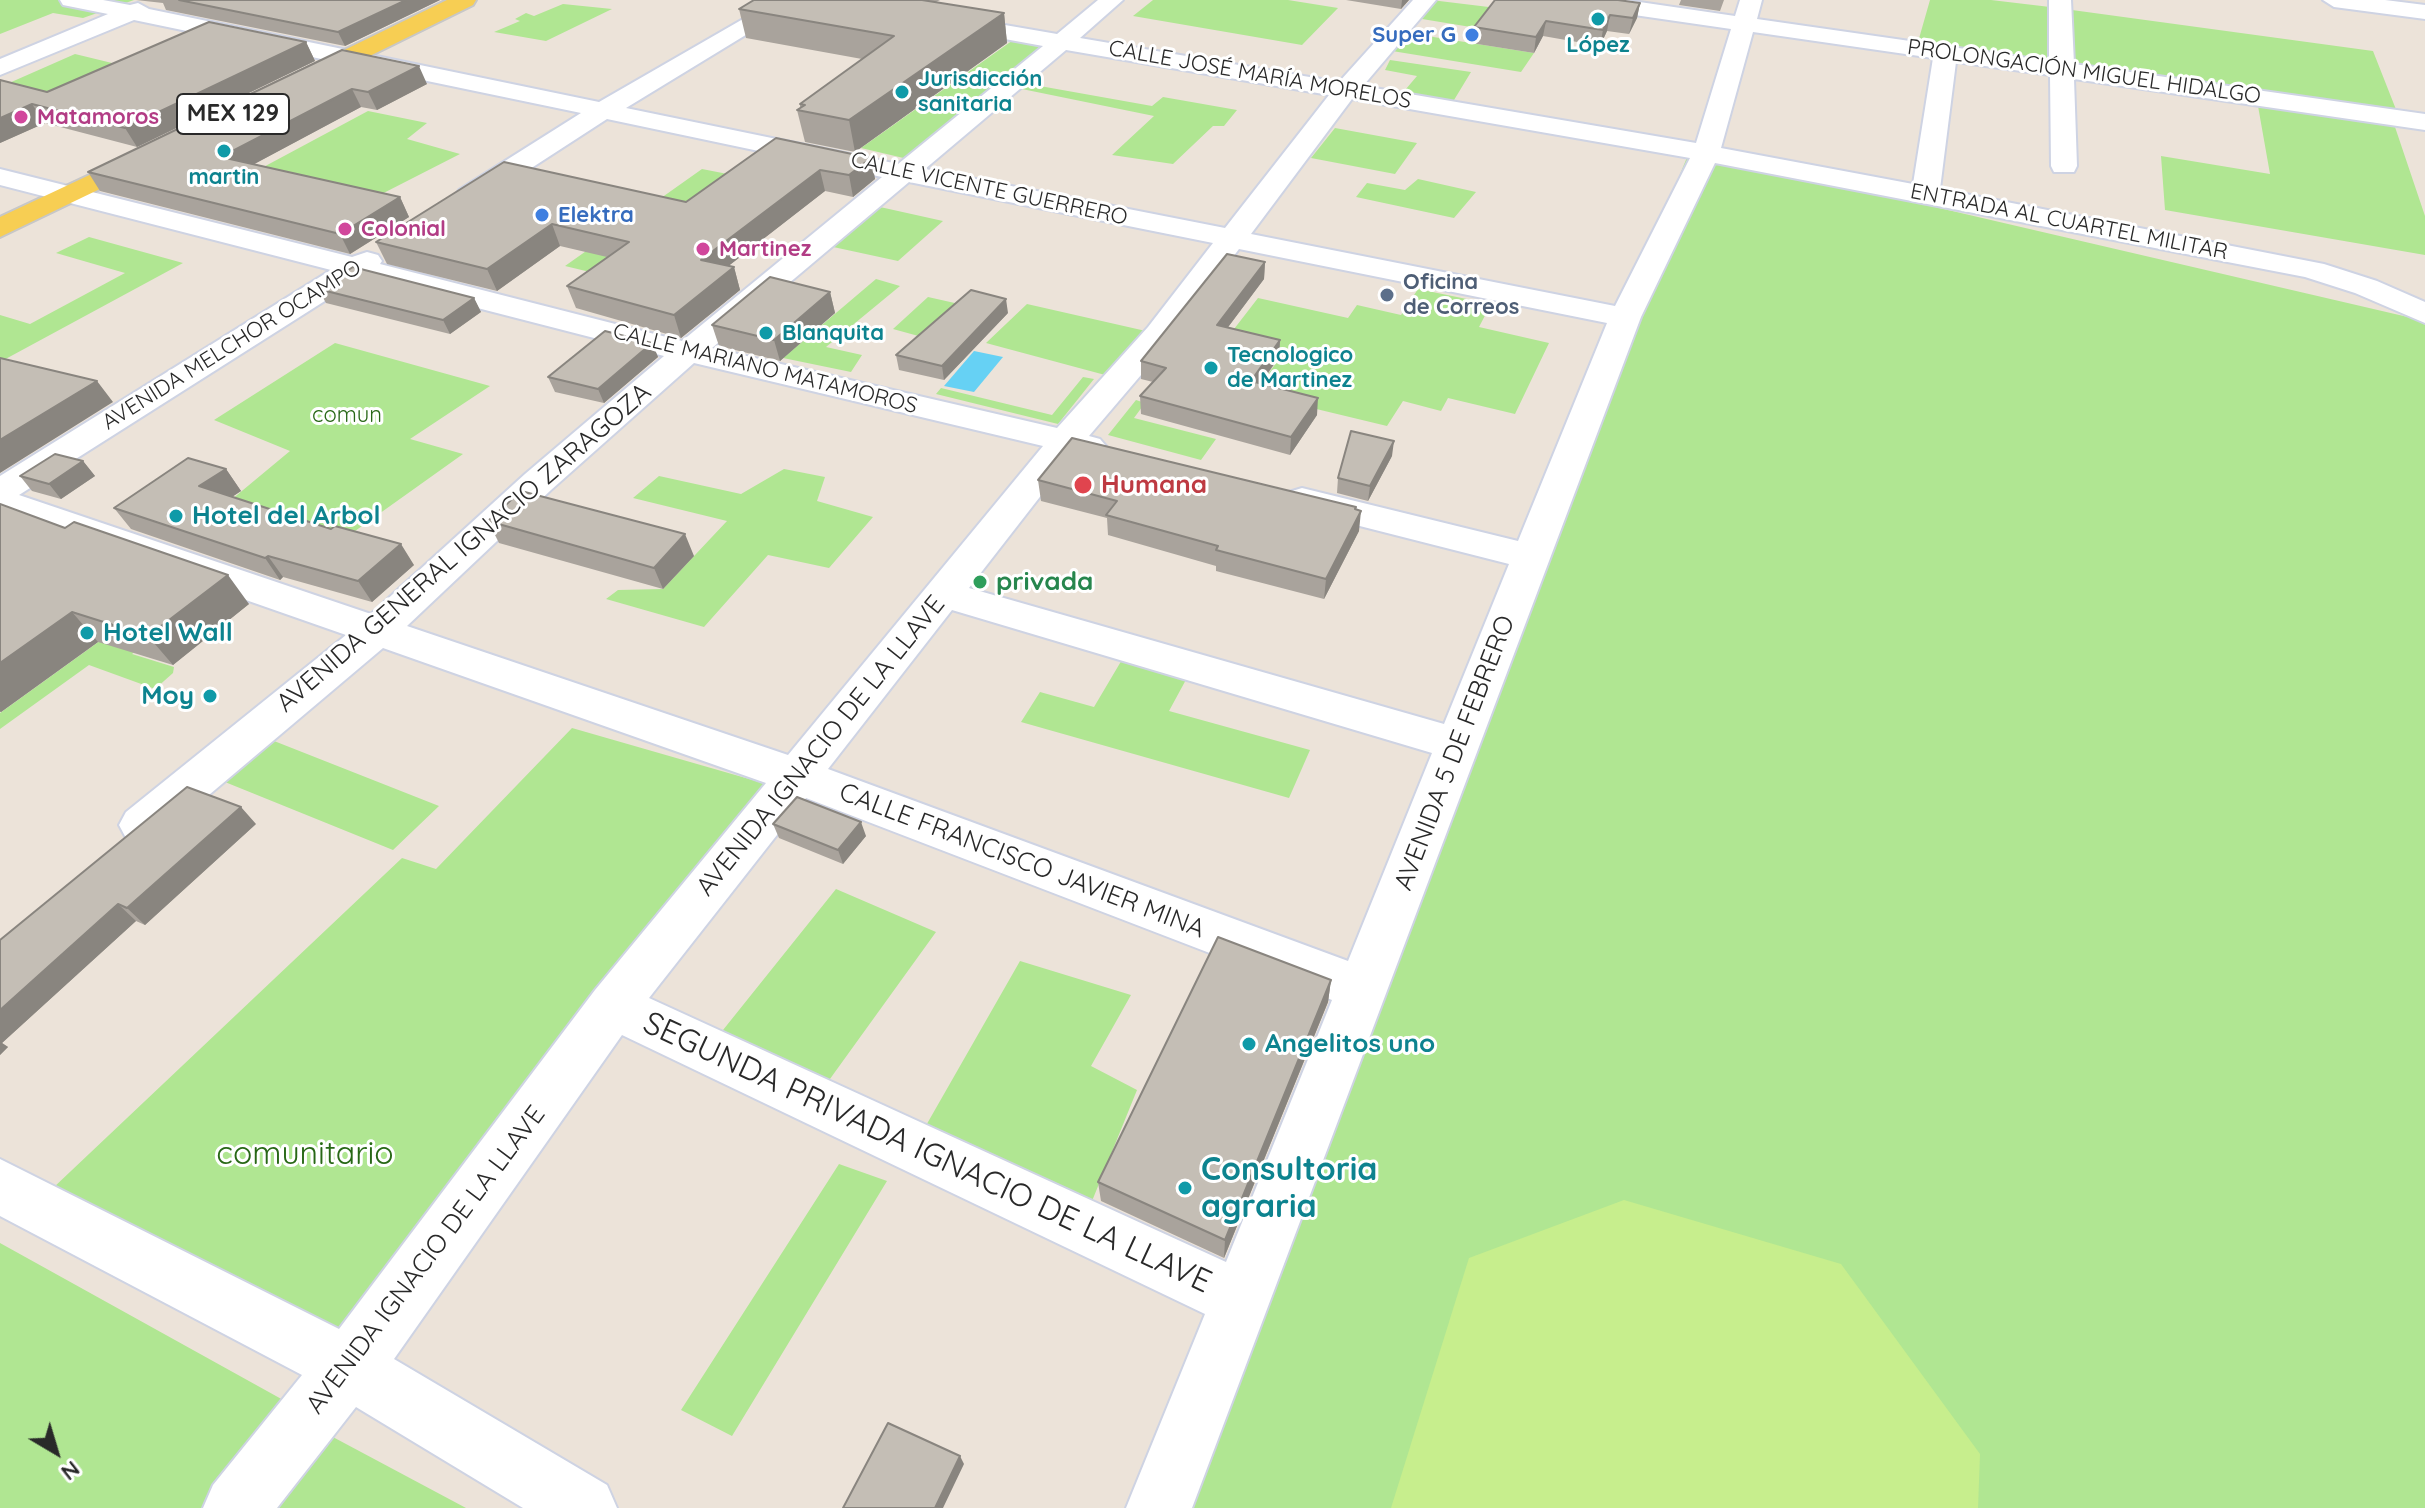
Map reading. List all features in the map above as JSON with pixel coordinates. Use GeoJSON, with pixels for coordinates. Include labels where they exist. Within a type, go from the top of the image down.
{"type":"FeatureCollection","features":[{"type":"Feature","properties":{"kind":"main road","name":"MEX 129"},"geometry":{"type":"LineString","coordinates":[[277,92],[465,0]]}},
{"type":"Feature","properties":{"kind":"main road","name":"MEX 129"},"geometry":{"type":"LineString","coordinates":[[0,228],[164,148]]}},
{"type":"Feature","properties":{"kind":"street","name":"CALLE VICENTE GUERRERO"},"geometry":{"type":"LineString","coordinates":[[71,0],[904,173],[1625,317]]}},
{"type":"Feature","properties":{"kind":"street"},"geometry":{"type":"LineString","coordinates":[[0,68],[163,0]]}},
{"type":"Feature","properties":{"kind":"street"},"geometry":{"type":"LineString","coordinates":[[447,210],[604,110],[792,0]]}},
{"type":"Feature","properties":{"kind":"street","name":"AVENIDA GENERAL IGNACIO ZARAGOZA"},"geometry":{"type":"LineString","coordinates":[[111,851],[375,633],[538,482],[688,352],[1112,0]]}},
{"type":"Feature","properties":{"kind":"street","name":"AVENIDA IGNACIO DE LA LLAVE"},"geometry":{"type":"LineString","coordinates":[[236,1508],[349,1367],[613,1006],[1066,440],[1159,334],[1346,90],[1425,0]]}},
{"type":"Feature","properties":{"kind":"street","name":"PROLONGACIÓN MIGUEL HIDALGO"},"geometry":{"type":"LineString","coordinates":[[1579,0],[1747,11],[1946,51],[2425,122]]}},
{"type":"Feature","properties":{"kind":"street"},"geometry":{"type":"LineString","coordinates":[[2060,0],[2064,166]]}},
{"type":"Feature","properties":{"kind":"street"},"geometry":{"type":"LineString","coordinates":[[2334,0],[2425,12]]}},
{"type":"Feature","properties":{"kind":"street","name":"AVENIDA 5 DE FEBRERO"},"geometry":{"type":"LineString","coordinates":[[1159,1508],[1625,317],[1706,153],[1747,11]]}},
{"type":"Feature","properties":{"kind":"street","name":"CALLE JOSÉ MARÍA MORELOS"},"geometry":{"type":"LineString","coordinates":[[921,18],[1706,153]]}},
{"type":"Feature","properties":{"kind":"street"},"geometry":{"type":"LineString","coordinates":[[1925,194],[1946,51]]}},
{"type":"Feature","properties":{"kind":"street","name":"ENTRADA AL CUARTEL MILITAR"},"geometry":{"type":"LineString","coordinates":[[1706,153],[2313,270],[2366,287],[2425,314]]}},
{"type":"Feature","properties":{"kind":"street","name":"CALLE MARIANO MATAMOROS"},"geometry":{"type":"LineString","coordinates":[[0,177],[688,352],[1111,451]]}},
{"type":"Feature","properties":{"kind":"street","name":"AVENIDA MELCHOR OCAMPO"},"geometry":{"type":"LineString","coordinates":[[0,492],[394,244]]}},
{"type":"Feature","properties":{"kind":"street"},"geometry":{"type":"LineString","coordinates":[[1276,493],[1531,557]]}},
{"type":"Feature","properties":{"kind":"street","name":"CALLE FRANCISCO JAVIER MINA"},"geometry":{"type":"LineString","coordinates":[[0,501],[375,633],[797,776],[1362,989]]}},
{"type":"Feature","properties":{"kind":"street"},"geometry":{"type":"LineString","coordinates":[[942,594],[1458,744]]}},
{"type":"Feature","properties":{"kind":"street","name":"SEGUNDA PRIVADA IGNACIO DE LA LLAVE"},"geometry":{"type":"LineString","coordinates":[[613,1006],[1241,1300]]}},
{"type":"Feature","properties":{"kind":"street"},"geometry":{"type":"LineString","coordinates":[[0,1186],[349,1367],[584,1508]]}},
{"type":"Feature","properties":{"kind":"green space"},"geometry":{"type":"Polygon","coordinates":[[[0,0],[134,0],[83,18],[53,13],[0,34],[0,0]]]}},
{"type":"Feature","properties":{"kind":"green space"},"geometry":{"type":"Polygon","coordinates":[[[1153,0],[1288,0],[1338,8],[1302,45],[1133,16],[1153,0]]]}},
{"type":"Feature","properties":{"kind":"green space"},"geometry":{"type":"Polygon","coordinates":[[[1431,0],[1497,8],[1483,29],[1416,18],[1431,0]]]}},
{"type":"Feature","properties":{"kind":"green space"},"geometry":{"type":"Polygon","coordinates":[[[1930,0],[1991,0],[2050,7],[2058,63],[1918,42],[1930,0]]]}},
{"type":"Feature","properties":{"kind":"green space"},"geometry":{"type":"Polygon","coordinates":[[[563,4],[612,9],[546,41],[494,32],[520,21],[515,19],[526,13],[534,16],[563,4]]]}},
{"type":"Feature","properties":{"kind":"green space"},"geometry":{"type":"Polygon","coordinates":[[[2072,10],[2373,51],[2397,112],[2072,65],[2072,10]]]}},
{"type":"Feature","properties":{"kind":"green space"},"geometry":{"type":"Polygon","coordinates":[[[1402,32],[1534,53],[1521,72],[1386,50],[1402,32]]]}},
{"type":"Feature","properties":{"kind":"green space"},"geometry":{"type":"Polygon","coordinates":[[[1016,38],[1060,41],[912,160],[861,148],[1016,38]]]}},
{"type":"Feature","properties":{"kind":"green space"},"geometry":{"type":"Polygon","coordinates":[[[75,54],[149,72],[62,109],[0,87],[75,54]]]}},
{"type":"Feature","properties":{"kind":"green space"},"geometry":{"type":"Polygon","coordinates":[[[1390,60],[1471,72],[1451,105],[1400,96],[1417,76],[1385,70],[1390,60]]]}},
{"type":"Feature","properties":{"kind":"green space"},"geometry":{"type":"Polygon","coordinates":[[[1023,83],[1152,106],[1163,97],[1237,110],[1224,126],[1213,126],[1173,164],[1112,155],[1154,116],[1017,88],[1023,83]]]}},
{"type":"Feature","properties":{"kind":"green space"},"geometry":{"type":"Polygon","coordinates":[[[2258,106],[2395,127],[2425,216],[2425,255],[2165,210],[2161,156],[2270,174],[2258,106]]]}},
{"type":"Feature","properties":{"kind":"green space"},"geometry":{"type":"Polygon","coordinates":[[[368,111],[427,123],[407,139],[460,154],[364,203],[243,178],[368,111]]]}},
{"type":"Feature","properties":{"kind":"green space"},"geometry":{"type":"Polygon","coordinates":[[[1335,128],[1417,143],[1395,174],[1311,158],[1335,128]]]}},
{"type":"Feature","properties":{"kind":"green space"},"geometry":{"type":"Polygon","coordinates":[[[1690,150],[2425,321],[2425,1508],[1132,1508],[1690,150]]]}},
{"type":"Feature","properties":{"kind":"green space"},"geometry":{"type":"Polygon","coordinates":[[[702,169],[748,178],[615,278],[565,266],[702,169]]]}},
{"type":"Feature","properties":{"kind":"green space"},"geometry":{"type":"Polygon","coordinates":[[[1418,179],[1476,192],[1454,218],[1356,197],[1367,183],[1405,190],[1418,179]]]}},
{"type":"Feature","properties":{"kind":"green space"},"geometry":{"type":"Polygon","coordinates":[[[871,205],[943,221],[898,261],[824,245],[871,205]]]}},
{"type":"Feature","properties":{"kind":"green space"},"geometry":{"type":"Polygon","coordinates":[[[89,237],[183,263],[0,362],[0,315],[30,324],[125,273],[56,253],[89,237]]]}},
{"type":"Feature","properties":{"kind":"green space"},"geometry":{"type":"Polygon","coordinates":[[[876,279],[900,286],[826,347],[862,355],[851,372],[783,358],[876,279]]]}},
{"type":"Feature","properties":{"kind":"green space"},"geometry":{"type":"Polygon","coordinates":[[[1418,289],[1491,304],[1479,327],[1549,343],[1515,414],[1448,398],[1441,411],[1403,401],[1387,426],[1254,394],[1281,356],[1224,342],[1258,298],[1348,318],[1357,305],[1401,315],[1418,289]]]}},
{"type":"Feature","properties":{"kind":"green space"},"geometry":{"type":"Polygon","coordinates":[[[928,297],[968,306],[933,340],[893,329],[928,297]]]}},
{"type":"Feature","properties":{"kind":"green space"},"geometry":{"type":"Polygon","coordinates":[[[1027,304],[1159,334],[1120,379],[986,343],[1027,304]]]}},
{"type":"Feature","properties":{"kind":"green space","name":"comun"},"geometry":{"type":"Polygon","coordinates":[[[335,343],[490,386],[410,439],[463,454],[341,541],[225,505],[290,451],[214,420],[335,343]]]}},
{"type":"Feature","properties":{"kind":"green space"},"geometry":{"type":"Polygon","coordinates":[[[1083,377],[1094,379],[1058,424],[936,394],[941,388],[1052,415],[1083,377]]]}},
{"type":"Feature","properties":{"kind":"green space"},"geometry":{"type":"Polygon","coordinates":[[[1136,400],[1145,403],[1134,418],[1216,439],[1201,460],[1108,435],[1136,400]]]}},
{"type":"Feature","properties":{"kind":"green space"},"geometry":{"type":"Polygon","coordinates":[[[784,469],[825,477],[817,501],[873,517],[829,568],[768,555],[704,627],[606,599],[618,590],[663,589],[727,521],[633,498],[659,476],[741,494],[784,469]]]}},
{"type":"Feature","properties":{"kind":"green space"},"geometry":{"type":"Polygon","coordinates":[[[133,617],[162,628],[132,654],[174,667],[173,673],[155,689],[89,665],[0,729],[0,713],[133,617]]]}},
{"type":"Feature","properties":{"kind":"green space"},"geometry":{"type":"Polygon","coordinates":[[[1123,658],[1188,676],[1169,711],[1310,750],[1289,798],[1021,722],[1040,692],[1094,707],[1123,658]]]}},
{"type":"Feature","properties":{"kind":"green space","name":"comunitario"},"geometry":{"type":"Polygon","coordinates":[[[572,728],[777,787],[347,1345],[53,1188],[402,858],[436,869],[572,728]]]}},
{"type":"Feature","properties":{"kind":"green space"},"geometry":{"type":"Polygon","coordinates":[[[269,739],[439,806],[393,850],[220,780],[269,739]]]}},
{"type":"Feature","properties":{"kind":"green space"},"geometry":{"type":"Polygon","coordinates":[[[836,889],[936,932],[822,1090],[715,1040],[836,889]]]}},
{"type":"Feature","properties":{"kind":"green space"},"geometry":{"type":"Polygon","coordinates":[[[1020,961],[1131,995],[1091,1066],[1137,1090],[1090,1206],[920,1136],[1020,961]]]}},
{"type":"Feature","properties":{"kind":"green space"},"geometry":{"type":"Polygon","coordinates":[[[839,1164],[887,1181],[732,1436],[681,1410],[839,1164]]]}},
{"type":"Feature","properties":{"kind":"green space"},"geometry":{"type":"Polygon","coordinates":[[[1624,1200],[1841,1264],[1980,1454],[1978,1508],[1391,1508],[1469,1258],[1624,1200]]]}},
{"type":"Feature","properties":{"kind":"green space"},"geometry":{"type":"Polygon","coordinates":[[[0,1243],[294,1406],[212,1508],[0,1508],[0,1243]]]}},
{"type":"Feature","properties":{"kind":"green space"},"geometry":{"type":"Polygon","coordinates":[[[316,1428],[466,1508],[254,1508],[316,1428]]]}},
{"type":"Feature","properties":{"kind":"water"},"geometry":{"type":"Polygon","coordinates":[[[974,351],[1003,357],[974,392],[944,386],[974,351]]]}},
{"type":"Feature","properties":{"kind":"building"},"geometry":{"type":"Polygon","coordinates":[[[179,0],[406,0],[338,32],[179,0]]]}},
{"type":"Feature","properties":{"kind":"building"},"geometry":{"type":"Polygon","coordinates":[[[754,0],[922,0],[1004,13],[849,120],[797,110],[805,105],[800,104],[894,36],[739,9],[754,0]]]}},
{"type":"Feature","properties":{"kind":"building"},"geometry":{"type":"Polygon","coordinates":[[[1495,0],[1618,0],[1640,3],[1633,18],[1610,15],[1603,30],[1546,21],[1536,37],[1474,27],[1495,0]]]}},
{"type":"Feature","properties":{"kind":"building"},"geometry":{"type":"Polygon","coordinates":[[[209,22],[306,42],[125,128],[32,104],[0,118],[0,80],[47,92],[209,22]]]}},
{"type":"Feature","properties":{"kind":"building"},"geometry":{"type":"Polygon","coordinates":[[[342,50],[419,66],[368,92],[352,89],[221,157],[400,197],[340,234],[88,172],[342,50]]]}},
{"type":"Feature","properties":{"kind":"building"},"geometry":{"type":"Polygon","coordinates":[[[776,138],[871,158],[849,175],[820,170],[701,260],[734,267],[674,315],[567,286],[629,242],[552,224],[487,269],[376,242],[504,162],[686,202],[776,138]]]}},
{"type":"Feature","properties":{"kind":"building"},"geometry":{"type":"Polygon","coordinates":[[[1227,254],[1265,262],[1217,325],[1280,340],[1251,381],[1318,398],[1291,437],[1140,396],[1166,368],[1141,361],[1227,254]]]}},
{"type":"Feature","properties":{"kind":"building"},"geometry":{"type":"Polygon","coordinates":[[[353,267],[474,298],[443,320],[318,289],[353,267]]]}},
{"type":"Feature","properties":{"kind":"building"},"geometry":{"type":"Polygon","coordinates":[[[770,277],[830,292],[774,340],[712,325],[770,277]]]}},
{"type":"Feature","properties":{"kind":"building"},"geometry":{"type":"Polygon","coordinates":[[[971,290],[1006,299],[942,366],[896,355],[971,290]]]}},
{"type":"Feature","properties":{"kind":"building"},"geometry":{"type":"Polygon","coordinates":[[[605,331],[652,343],[598,389],[548,377],[605,331]]]}},
{"type":"Feature","properties":{"kind":"building"},"geometry":{"type":"Polygon","coordinates":[[[0,358],[97,381],[0,440],[0,358]]]}},
{"type":"Feature","properties":{"kind":"building"},"geometry":{"type":"Polygon","coordinates":[[[1351,431],[1394,441],[1370,486],[1338,478],[1351,431]]]}},
{"type":"Feature","properties":{"kind":"building"},"geometry":{"type":"Polygon","coordinates":[[[1072,438],[1356,507],[1361,511],[1326,579],[1216,550],[1218,546],[1106,515],[1117,501],[1038,480],[1072,438]]]}},
{"type":"Feature","properties":{"kind":"building"},"geometry":{"type":"Polygon","coordinates":[[[55,454],[83,461],[49,484],[20,476],[55,454]]]}},
{"type":"Feature","properties":{"kind":"building"},"geometry":{"type":"Polygon","coordinates":[[[188,458],[226,469],[199,486],[331,529],[335,526],[401,544],[358,581],[268,556],[265,558],[114,508],[188,458]]]}},
{"type":"Feature","properties":{"kind":"building"},"geometry":{"type":"Polygon","coordinates":[[[521,491],[685,534],[654,568],[488,521],[521,491]]]}},
{"type":"Feature","properties":{"kind":"building"},"geometry":{"type":"Polygon","coordinates":[[[0,504],[65,528],[74,522],[228,575],[148,636],[72,612],[0,663],[0,504]]]}},
{"type":"Feature","properties":{"kind":"building"},"geometry":{"type":"Polygon","coordinates":[[[187,787],[241,807],[127,908],[118,904],[0,1010],[0,940],[187,787]]]}},
{"type":"Feature","properties":{"kind":"building"},"geometry":{"type":"Polygon","coordinates":[[[797,797],[861,822],[838,850],[773,824],[797,797]]]}},
{"type":"Feature","properties":{"kind":"building"},"geometry":{"type":"Polygon","coordinates":[[[1218,937],[1331,980],[1225,1240],[1098,1182],[1218,937]]]}},
{"type":"Feature","properties":{"kind":"building"},"geometry":{"type":"Polygon","coordinates":[[[888,1423],[960,1456],[935,1508],[843,1508],[888,1423]]]}},
{"type":"Feature","properties":{"kind":"place","name":"López"},"geometry":{"type":"Point","coordinates":[1598,19]}},
{"type":"Feature","properties":{"kind":"place","name":"Super G"},"geometry":{"type":"Point","coordinates":[1472,35]}},
{"type":"Feature","properties":{"kind":"place","name":"Jurisdicción sanitaria"},"geometry":{"type":"Point","coordinates":[902,92]}},
{"type":"Feature","properties":{"kind":"place","name":"Matamoros"},"geometry":{"type":"Point","coordinates":[21,117]}},
{"type":"Feature","properties":{"kind":"place","name":"martin"},"geometry":{"type":"Point","coordinates":[224,151]}},
{"type":"Feature","properties":{"kind":"place","name":"Elektra"},"geometry":{"type":"Point","coordinates":[542,215]}},
{"type":"Feature","properties":{"kind":"place","name":"Colonial"},"geometry":{"type":"Point","coordinates":[345,229]}},
{"type":"Feature","properties":{"kind":"place","name":"Martinez"},"geometry":{"type":"Point","coordinates":[703,249]}},
{"type":"Feature","properties":{"kind":"place","name":"Oficina de Correos"},"geometry":{"type":"Point","coordinates":[1387,295]}},
{"type":"Feature","properties":{"kind":"place","name":"Blanquita"},"geometry":{"type":"Point","coordinates":[766,333]}},
{"type":"Feature","properties":{"kind":"place","name":"Tecnologico de Martinez"},"geometry":{"type":"Point","coordinates":[1211,368]}},
{"type":"Feature","properties":{"kind":"place","name":"Humana"},"geometry":{"type":"Point","coordinates":[1083,485]}},
{"type":"Feature","properties":{"kind":"place","name":"Hotel del Arbol"},"geometry":{"type":"Point","coordinates":[176,516]}},
{"type":"Feature","properties":{"kind":"place","name":"privada"},"geometry":{"type":"Point","coordinates":[980,582]}},
{"type":"Feature","properties":{"kind":"place","name":"Hotel Wall"},"geometry":{"type":"Point","coordinates":[87,633]}},
{"type":"Feature","properties":{"kind":"place","name":"Moy"},"geometry":{"type":"Point","coordinates":[210,696]}},
{"type":"Feature","properties":{"kind":"place","name":"Angelitos uno"},"geometry":{"type":"Point","coordinates":[1249,1044]}},
{"type":"Feature","properties":{"kind":"place","name":"Consultoria agraria"},"geometry":{"type":"Point","coordinates":[1185,1188]}}]}
